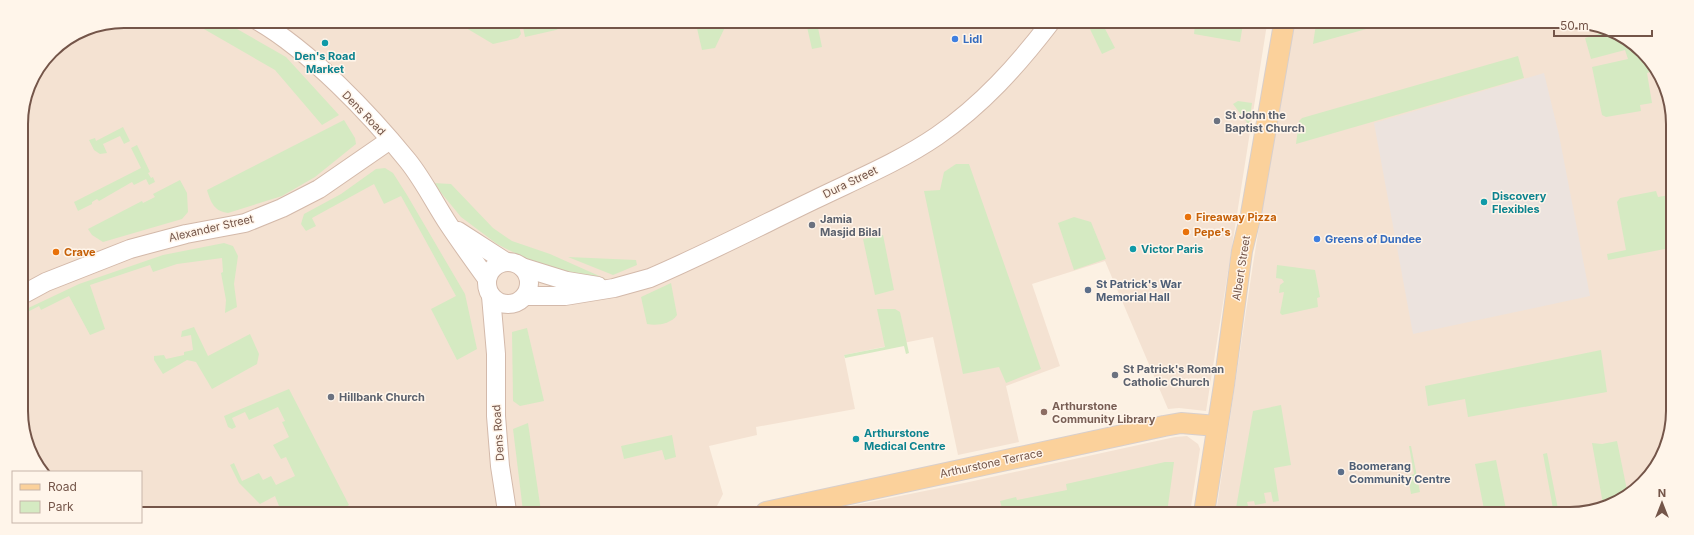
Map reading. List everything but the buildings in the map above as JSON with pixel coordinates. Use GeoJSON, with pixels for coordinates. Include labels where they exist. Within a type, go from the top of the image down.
{"type":"FeatureCollection","features":[{"type":"Feature","properties":{"kind":"main road","name":"Albert Street"},"geometry":{"type":"LineString","coordinates":[[1205,507],[1242,251],[1251,214],[1283,28]]}},
{"type":"Feature","properties":{"kind":"main road","name":"Arthurstone Terrace"},"geometry":{"type":"LineString","coordinates":[[789,507],[1164,426],[1181,423],[1217,426]]}},
{"type":"Feature","properties":{"kind":"street","name":"Dens Road"},"geometry":{"type":"LineString","coordinates":[[268,28],[309,59],[356,104],[390,140],[419,176],[489,288],[499,302],[509,305],[496,354]]}},
{"type":"Feature","properties":{"kind":"street","name":"Dura Street"},"geometry":{"type":"LineString","coordinates":[[526,296],[565,296],[614,288],[650,278],[882,167],[937,136],[996,88],[1022,59],[1046,28]]}},
{"type":"Feature","properties":{"kind":"street","name":"Alexander Street"},"geometry":{"type":"LineString","coordinates":[[28,292],[46,282],[130,249],[200,231],[245,223],[282,208],[319,188],[390,140]]}},
{"type":"Feature","properties":{"kind":"street","name":"Dens Road"},"geometry":{"type":"LineString","coordinates":[[449,225],[514,264]]}},
{"type":"Feature","properties":{"kind":"street","name":"Dura Street"},"geometry":{"type":"LineString","coordinates":[[514,264],[567,281],[614,288]]}},
{"type":"Feature","properties":{"kind":"street"},"geometry":{"type":"LineString","coordinates":[[489,288],[494,268],[514,264],[526,272],[530,284],[526,296],[516,303],[509,305]]}},
{"type":"Feature","properties":{"kind":"street","name":"Dens Road"},"geometry":{"type":"LineString","coordinates":[[489,288],[496,354],[496,416],[500,466],[506,507]]}},
{"type":"Feature","properties":{"kind":"shaded area"},"geometry":{"type":"Polygon","coordinates":[[[118,28],[1266,28],[1206,411],[1179,408],[1168,409],[1105,261],[1032,284],[1060,366],[1006,386],[1019,442],[958,455],[933,337],[844,355],[855,409],[756,427],[757,435],[709,446],[723,494],[717,506],[142,507],[142,471],[49,471],[38,454],[33,442],[28,417],[28,118],[31,99],[35,87],[44,71],[56,56],[76,41],[93,33],[118,28]]]}},
{"type":"Feature","properties":{"kind":"shaded area"},"geometry":{"type":"Polygon","coordinates":[[[1291,28],[1583,29],[1607,35],[1629,48],[1638,56],[1646,65],[1659,87],[1666,118],[1666,411],[1663,436],[1659,448],[1646,470],[1638,479],[1629,487],[1607,500],[1576,507],[1217,507],[1253,264],[1291,28]]]}},
{"type":"Feature","properties":{"kind":"shaded area","name":"Discovery Flexibles"},"geometry":{"type":"Polygon","coordinates":[[[1544,73],[1559,135],[1590,296],[1413,334],[1374,123],[1544,73]]]}},
{"type":"Feature","properties":{"kind":"shaded area"},"geometry":{"type":"Polygon","coordinates":[[[1187,436],[1198,444],[1200,449],[1191,507],[846,507],[969,482],[1175,437],[1187,436]]]}},
{"type":"Feature","properties":{"kind":"green space"},"geometry":{"type":"Polygon","coordinates":[[[202,28],[235,28],[286,57],[339,115],[322,125],[275,70],[202,28]]]}},
{"type":"Feature","properties":{"kind":"green space"},"geometry":{"type":"Polygon","coordinates":[[[466,28],[520,28],[521,34],[518,38],[493,44],[466,28]]]}},
{"type":"Feature","properties":{"kind":"green space"},"geometry":{"type":"Polygon","coordinates":[[[523,28],[559,28],[556,30],[525,37],[523,28]]]}},
{"type":"Feature","properties":{"kind":"green space"},"geometry":{"type":"Polygon","coordinates":[[[697,28],[725,28],[715,48],[702,50],[697,28]]]}},
{"type":"Feature","properties":{"kind":"green space"},"geometry":{"type":"Polygon","coordinates":[[[807,28],[818,28],[822,47],[812,49],[807,28]]]}},
{"type":"Feature","properties":{"kind":"green space"},"geometry":{"type":"Polygon","coordinates":[[[1089,28],[1105,28],[1115,48],[1102,54],[1089,28]]]}},
{"type":"Feature","properties":{"kind":"green space"},"geometry":{"type":"Polygon","coordinates":[[[1195,28],[1242,28],[1240,42],[1194,34],[1195,28]]]}},
{"type":"Feature","properties":{"kind":"green space"},"geometry":{"type":"Polygon","coordinates":[[[1315,28],[1370,28],[1313,44],[1315,28]]]}},
{"type":"Feature","properties":{"kind":"green space"},"geometry":{"type":"Polygon","coordinates":[[[1601,33],[1607,35],[1629,48],[1638,56],[1651,72],[1647,73],[1652,103],[1640,105],[1641,111],[1606,117],[1602,115],[1592,67],[1628,59],[1625,50],[1591,59],[1585,38],[1601,33]]]}},
{"type":"Feature","properties":{"kind":"green space"},"geometry":{"type":"Polygon","coordinates":[[[1518,56],[1524,78],[1296,144],[1299,121],[1302,118],[1518,56]]]}},
{"type":"Feature","properties":{"kind":"green space"},"geometry":{"type":"Polygon","coordinates":[[[1238,101],[1252,103],[1249,125],[1233,104],[1238,101]]]}},
{"type":"Feature","properties":{"kind":"green space"},"geometry":{"type":"Polygon","coordinates":[[[344,120],[355,138],[356,144],[315,177],[282,196],[228,213],[219,210],[214,206],[207,190],[344,120]]]}},
{"type":"Feature","properties":{"kind":"green space"},"geometry":{"type":"Polygon","coordinates":[[[123,127],[130,141],[124,144],[120,136],[103,144],[107,153],[100,154],[94,150],[89,140],[95,138],[96,141],[123,127]]]}},
{"type":"Feature","properties":{"kind":"green space"},"geometry":{"type":"Polygon","coordinates":[[[137,145],[150,172],[148,173],[151,178],[153,177],[155,182],[149,185],[146,179],[134,185],[132,182],[99,201],[97,199],[92,202],[92,204],[78,211],[74,202],[141,168],[131,148],[137,145]]]}},
{"type":"Feature","properties":{"kind":"green space"},"geometry":{"type":"Polygon","coordinates":[[[956,164],[969,164],[1041,369],[1006,383],[999,367],[963,374],[924,191],[940,190],[944,172],[956,164]]]}},
{"type":"Feature","properties":{"kind":"green space"},"geometry":{"type":"Polygon","coordinates":[[[385,168],[393,173],[407,195],[465,294],[477,349],[457,360],[431,309],[456,296],[401,196],[384,204],[374,184],[312,218],[316,226],[306,231],[301,224],[304,214],[341,194],[376,169],[385,168]]]}},
{"type":"Feature","properties":{"kind":"green space"},"geometry":{"type":"Polygon","coordinates":[[[180,180],[187,193],[188,212],[182,219],[103,242],[92,235],[88,229],[142,201],[143,203],[155,197],[153,194],[180,180]]]}},
{"type":"Feature","properties":{"kind":"green space"},"geometry":{"type":"Polygon","coordinates":[[[433,183],[451,184],[493,228],[512,241],[550,254],[606,279],[574,277],[544,268],[497,244],[461,217],[433,183]]]}},
{"type":"Feature","properties":{"kind":"green space"},"geometry":{"type":"Polygon","coordinates":[[[1656,191],[1658,197],[1666,196],[1666,249],[1608,260],[1607,254],[1626,250],[1617,202],[1620,198],[1656,191]]]}},
{"type":"Feature","properties":{"kind":"green space"},"geometry":{"type":"Polygon","coordinates":[[[1074,217],[1091,222],[1106,259],[1074,270],[1058,223],[1074,217]]]}},
{"type":"Feature","properties":{"kind":"green space"},"geometry":{"type":"Polygon","coordinates":[[[883,235],[894,290],[875,295],[863,239],[883,235]]]}},
{"type":"Feature","properties":{"kind":"green space"},"geometry":{"type":"Polygon","coordinates":[[[224,243],[233,246],[238,256],[234,284],[237,307],[225,313],[226,300],[221,273],[223,272],[222,258],[177,264],[153,272],[150,265],[90,285],[105,329],[90,335],[69,296],[41,310],[39,306],[28,312],[28,308],[79,284],[163,255],[224,243]]]}},
{"type":"Feature","properties":{"kind":"green space"},"geometry":{"type":"Polygon","coordinates":[[[568,257],[636,260],[637,265],[613,275],[568,257]]]}},
{"type":"Feature","properties":{"kind":"green space"},"geometry":{"type":"Polygon","coordinates":[[[1277,265],[1315,270],[1320,297],[1317,298],[1318,307],[1282,315],[1280,313],[1284,292],[1279,293],[1280,285],[1284,282],[1282,279],[1276,278],[1277,265]]]}},
{"type":"Feature","properties":{"kind":"green space"},"geometry":{"type":"Polygon","coordinates":[[[671,283],[677,315],[664,324],[647,324],[641,297],[671,283]]]}},
{"type":"Feature","properties":{"kind":"green space"},"geometry":{"type":"Polygon","coordinates":[[[877,309],[895,309],[900,312],[909,353],[906,354],[904,346],[845,358],[844,355],[885,347],[877,309]]]}},
{"type":"Feature","properties":{"kind":"green space"},"geometry":{"type":"Polygon","coordinates":[[[194,327],[208,356],[250,334],[259,354],[257,364],[212,389],[196,362],[187,360],[163,374],[154,360],[154,356],[164,355],[166,359],[184,355],[184,352],[193,350],[191,335],[181,337],[182,331],[194,327]]]}},
{"type":"Feature","properties":{"kind":"green space"},"geometry":{"type":"Polygon","coordinates":[[[527,328],[544,401],[520,406],[513,401],[512,332],[527,328]]]}},
{"type":"Feature","properties":{"kind":"green space"},"geometry":{"type":"Polygon","coordinates":[[[1601,350],[1607,392],[1468,417],[1465,399],[1428,406],[1425,386],[1601,350]]]}},
{"type":"Feature","properties":{"kind":"green space"},"geometry":{"type":"Polygon","coordinates":[[[289,389],[349,505],[345,507],[279,507],[275,496],[260,504],[239,483],[230,465],[234,463],[242,481],[259,473],[263,480],[271,476],[276,485],[295,476],[286,457],[281,459],[273,445],[289,437],[282,422],[285,421],[278,407],[249,420],[245,412],[232,418],[236,427],[232,429],[228,427],[224,416],[289,389]]]}},
{"type":"Feature","properties":{"kind":"green space"},"geometry":{"type":"Polygon","coordinates":[[[1281,405],[1291,465],[1274,468],[1279,501],[1273,502],[1271,492],[1264,493],[1266,503],[1255,505],[1254,501],[1247,502],[1248,506],[1236,507],[1253,411],[1281,405]]]}},
{"type":"Feature","properties":{"kind":"green space"},"geometry":{"type":"Polygon","coordinates":[[[528,423],[540,507],[523,507],[513,429],[528,423]]]}},
{"type":"Feature","properties":{"kind":"green space"},"geometry":{"type":"Polygon","coordinates":[[[672,435],[676,457],[665,460],[662,450],[624,459],[621,446],[672,435]]]}},
{"type":"Feature","properties":{"kind":"green space"},"geometry":{"type":"Polygon","coordinates":[[[1617,441],[1627,488],[1603,501],[1592,443],[1602,444],[1617,441]]]}},
{"type":"Feature","properties":{"kind":"green space"},"geometry":{"type":"Polygon","coordinates":[[[1409,446],[1411,446],[1420,492],[1411,494],[1408,476],[1414,474],[1409,446]]]}},
{"type":"Feature","properties":{"kind":"green space"},"geometry":{"type":"Polygon","coordinates":[[[1547,453],[1558,507],[1553,507],[1543,454],[1547,453]]]}},
{"type":"Feature","properties":{"kind":"green space"},"geometry":{"type":"Polygon","coordinates":[[[1496,460],[1506,507],[1484,507],[1475,464],[1496,460]]]}},
{"type":"Feature","properties":{"kind":"green space"},"geometry":{"type":"Polygon","coordinates":[[[1165,462],[1174,462],[1168,507],[1002,507],[1000,501],[1016,497],[1017,500],[1067,490],[1066,484],[1165,462]]]}},
{"type":"Feature","properties":{"kind":"place","name":"Lidl"},"geometry":{"type":"Point","coordinates":[955,39]}},
{"type":"Feature","properties":{"kind":"place","name":"Den's Road Market"},"geometry":{"type":"Point","coordinates":[325,43]}},
{"type":"Feature","properties":{"kind":"place","name":"St John the Baptist Church"},"geometry":{"type":"Point","coordinates":[1217,121]}},
{"type":"Feature","properties":{"kind":"place","name":"Discovery Flexibles"},"geometry":{"type":"Point","coordinates":[1484,202]}},
{"type":"Feature","properties":{"kind":"place","name":"Fireaway Pizza"},"geometry":{"type":"Point","coordinates":[1188,217]}},
{"type":"Feature","properties":{"kind":"place","name":"Jamia Masjid Bilal"},"geometry":{"type":"Point","coordinates":[812,225]}},
{"type":"Feature","properties":{"kind":"place","name":"Pepe's"},"geometry":{"type":"Point","coordinates":[1186,232]}},
{"type":"Feature","properties":{"kind":"place","name":"Greens of Dundee"},"geometry":{"type":"Point","coordinates":[1317,239]}},
{"type":"Feature","properties":{"kind":"place","name":"Victor Paris"},"geometry":{"type":"Point","coordinates":[1133,249]}},
{"type":"Feature","properties":{"kind":"place","name":"Crave"},"geometry":{"type":"Point","coordinates":[56,252]}},
{"type":"Feature","properties":{"kind":"place","name":"St Patrick's War Memorial Hall"},"geometry":{"type":"Point","coordinates":[1088,290]}},
{"type":"Feature","properties":{"kind":"place","name":"St Patrick's Roman Catholic Church"},"geometry":{"type":"Point","coordinates":[1115,375]}},
{"type":"Feature","properties":{"kind":"place","name":"Hillbank Church"},"geometry":{"type":"Point","coordinates":[331,397]}},
{"type":"Feature","properties":{"kind":"place","name":"Arthurstone Community Library"},"geometry":{"type":"Point","coordinates":[1044,412]}},
{"type":"Feature","properties":{"kind":"place","name":"Arthurstone Medical Centre"},"geometry":{"type":"Point","coordinates":[856,439]}},
{"type":"Feature","properties":{"kind":"place","name":"Boomerang Community Centre"},"geometry":{"type":"Point","coordinates":[1341,472]}}]}
